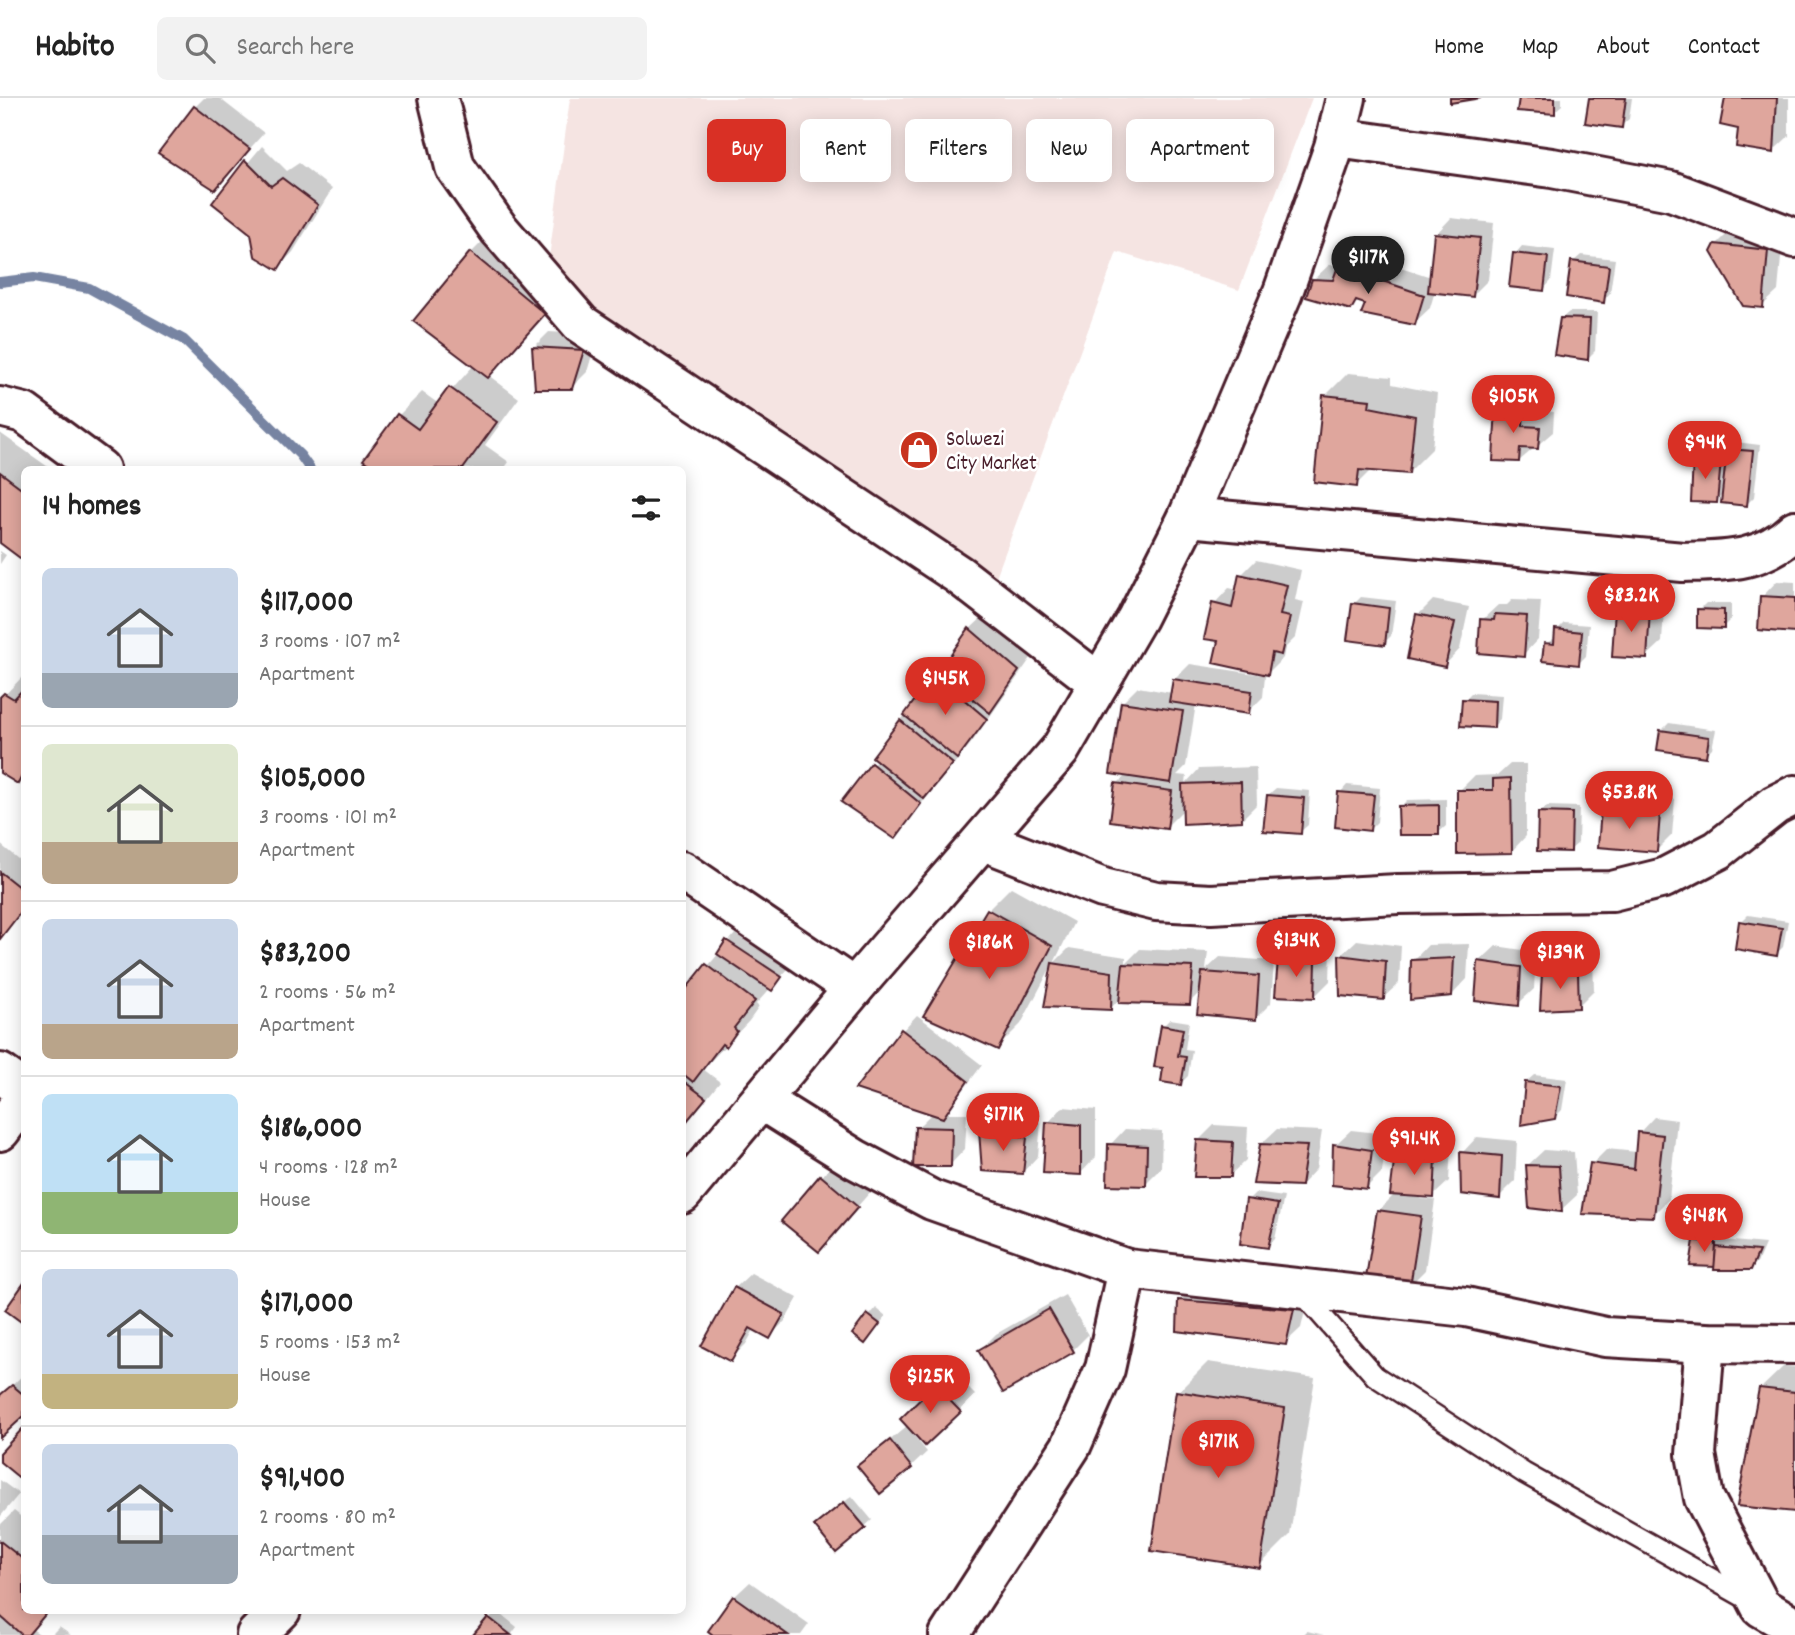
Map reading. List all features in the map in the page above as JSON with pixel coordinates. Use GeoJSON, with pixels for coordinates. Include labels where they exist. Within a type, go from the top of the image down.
{"type":"FeatureCollection","features":[{"type":"Feature","properties":{"kind":"street"},"geometry":{"type":"LineString","coordinates":[[438,98],[455,167],[498,228],[581,324],[959,575],[1099,683]]}},
{"type":"Feature","properties":{"kind":"street"},"geometry":{"type":"LineString","coordinates":[[686,1189],[854,988],[1060,750],[1137,618],[1188,517],[1283,292],[1337,138],[1346,98]]}},
{"type":"Feature","properties":{"kind":"street"},"geometry":{"type":"LineString","coordinates":[[1337,138],[1552,168],[1671,191],[1795,239]]}},
{"type":"Feature","properties":{"kind":"street"},"geometry":{"type":"LineString","coordinates":[[0,407],[23,413],[96,466]]}},
{"type":"Feature","properties":{"kind":"street"},"geometry":{"type":"LineString","coordinates":[[1188,517],[1683,562],[1731,561],[1763,553],[1795,530]]}},
{"type":"Feature","properties":{"kind":"street"},"geometry":{"type":"LineString","coordinates":[[984,841],[1103,888],[1156,901],[1212,904],[1398,894],[1612,891],[1664,878],[1718,850],[1775,804],[1795,795]]}},
{"type":"Feature","properties":{"kind":"street"},"geometry":{"type":"LineString","coordinates":[[686,874],[854,988]]}},
{"type":"Feature","properties":{"kind":"street"},"geometry":{"type":"LineString","coordinates":[[0,1073],[21,1088]]}},
{"type":"Feature","properties":{"kind":"street"},"geometry":{"type":"LineString","coordinates":[[761,1100],[855,1159],[932,1200],[1127,1269],[1466,1307],[1605,1337],[1705,1343],[1795,1344]]}},
{"type":"Feature","properties":{"kind":"street"},"geometry":{"type":"LineString","coordinates":[[0,1131],[21,1103]]}},
{"type":"Feature","properties":{"kind":"street"},"geometry":{"type":"LineString","coordinates":[[949,1635],[1071,1446],[1105,1369],[1127,1269]]}},
{"type":"Feature","properties":{"kind":"street"},"geometry":{"type":"LineString","coordinates":[[1705,1343],[1696,1454],[1704,1498],[1761,1607],[1795,1627]]}},
{"type":"Feature","properties":{"kind":"street"},"geometry":{"type":"LineString","coordinates":[[256,1635],[277,1614]]}},
{"type":"Feature","properties":{"kind":"lane"},"geometry":{"type":"LineString","coordinates":[[1298,1290],[1375,1376],[1524,1473],[1761,1607]]}},
{"type":"Feature","properties":{"kind":"shaded area","name":"Solwezi City Market"},"geometry":{"type":"Polygon","coordinates":[[[570,98],[1312,98],[1239,290],[1117,252],[996,577],[591,322],[548,266],[570,98]]]}},
{"type":"Feature","properties":{"kind":"building"},"geometry":{"type":"Polygon","coordinates":[[[1450,98],[1481,98],[1450,103],[1450,98]]]}},
{"type":"Feature","properties":{"kind":"building"},"geometry":{"type":"Polygon","coordinates":[[[1519,98],[1555,98],[1555,114],[1517,111],[1519,98]]]}},
{"type":"Feature","properties":{"kind":"building"},"geometry":{"type":"Polygon","coordinates":[[[1589,98],[1626,98],[1622,128],[1585,123],[1589,98]]]}},
{"type":"Feature","properties":{"kind":"building"},"geometry":{"type":"Polygon","coordinates":[[[1725,98],[1777,98],[1774,153],[1736,147],[1738,129],[1720,125],[1725,98]]]}},
{"type":"Feature","properties":{"kind":"building"},"geometry":{"type":"Polygon","coordinates":[[[194,106],[250,149],[215,190],[158,153],[194,106]]]}},
{"type":"Feature","properties":{"kind":"building"},"geometry":{"type":"Polygon","coordinates":[[[245,160],[271,186],[282,178],[318,205],[278,270],[255,256],[251,234],[212,203],[245,160]]]}},
{"type":"Feature","properties":{"kind":"building"},"geometry":{"type":"Polygon","coordinates":[[[1434,233],[1480,238],[1473,297],[1428,292],[1434,233]]]}},
{"type":"Feature","properties":{"kind":"building"},"geometry":{"type":"Polygon","coordinates":[[[1715,244],[1768,250],[1763,308],[1743,306],[1711,252],[1715,244]]]}},
{"type":"Feature","properties":{"kind":"building"},"geometry":{"type":"Polygon","coordinates":[[[470,252],[545,314],[488,378],[413,321],[470,252]]]}},
{"type":"Feature","properties":{"kind":"building"},"geometry":{"type":"Polygon","coordinates":[[[1513,253],[1548,257],[1544,291],[1509,287],[1513,253]]]}},
{"type":"Feature","properties":{"kind":"building"},"geometry":{"type":"Polygon","coordinates":[[[1571,261],[1609,266],[1604,303],[1566,297],[1571,261]]]}},
{"type":"Feature","properties":{"kind":"building"},"geometry":{"type":"Polygon","coordinates":[[[1338,266],[1424,295],[1415,325],[1361,314],[1365,304],[1356,301],[1351,310],[1306,297],[1312,279],[1333,280],[1338,266]]]}},
{"type":"Feature","properties":{"kind":"building"},"geometry":{"type":"Polygon","coordinates":[[[1560,318],[1590,319],[1588,360],[1554,355],[1560,318]]]}},
{"type":"Feature","properties":{"kind":"building"},"geometry":{"type":"Polygon","coordinates":[[[532,347],[584,350],[572,389],[535,389],[532,347]]]}},
{"type":"Feature","properties":{"kind":"building"},"geometry":{"type":"Polygon","coordinates":[[[449,387],[497,422],[465,466],[372,466],[363,460],[397,414],[418,429],[449,387]]]}},
{"type":"Feature","properties":{"kind":"building"},"geometry":{"type":"Polygon","coordinates":[[[1323,395],[1370,400],[1369,407],[1415,416],[1409,474],[1359,470],[1357,487],[1314,482],[1323,395]]]}},
{"type":"Feature","properties":{"kind":"building"},"geometry":{"type":"Polygon","coordinates":[[[1496,406],[1524,408],[1523,426],[1540,427],[1538,449],[1520,448],[1519,462],[1493,461],[1496,406]]]}},
{"type":"Feature","properties":{"kind":"building"},"geometry":{"type":"Polygon","coordinates":[[[1727,449],[1753,451],[1747,506],[1721,503],[1727,449]]]}},
{"type":"Feature","properties":{"kind":"building"},"geometry":{"type":"Polygon","coordinates":[[[1693,459],[1721,461],[1717,503],[1691,502],[1693,459]]]}},
{"type":"Feature","properties":{"kind":"building"},"geometry":{"type":"Polygon","coordinates":[[[0,472],[21,488],[21,559],[0,543],[0,472]]]}},
{"type":"Feature","properties":{"kind":"building"},"geometry":{"type":"Polygon","coordinates":[[[1239,574],[1287,585],[1280,615],[1290,617],[1281,655],[1272,653],[1268,675],[1213,663],[1218,641],[1204,639],[1212,603],[1232,608],[1239,574]]]}},
{"type":"Feature","properties":{"kind":"building"},"geometry":{"type":"Polygon","coordinates":[[[1760,596],[1795,598],[1795,633],[1758,630],[1760,596]]]}},
{"type":"Feature","properties":{"kind":"building"},"geometry":{"type":"Polygon","coordinates":[[[1352,603],[1389,608],[1385,645],[1347,640],[1352,603]]]}},
{"type":"Feature","properties":{"kind":"building"},"geometry":{"type":"Polygon","coordinates":[[[1615,608],[1650,610],[1647,659],[1612,657],[1615,608]]]}},
{"type":"Feature","properties":{"kind":"building"},"geometry":{"type":"Polygon","coordinates":[[[1697,609],[1724,610],[1724,629],[1697,628],[1697,609]]]}},
{"type":"Feature","properties":{"kind":"building"},"geometry":{"type":"Polygon","coordinates":[[[1416,614],[1455,622],[1445,667],[1407,659],[1416,614]]]}},
{"type":"Feature","properties":{"kind":"building"},"geometry":{"type":"Polygon","coordinates":[[[1495,614],[1527,616],[1524,657],[1478,653],[1480,619],[1494,620],[1495,614]]]}},
{"type":"Feature","properties":{"kind":"building"},"geometry":{"type":"Polygon","coordinates":[[[969,628],[1019,671],[990,713],[939,671],[969,628]]]}},
{"type":"Feature","properties":{"kind":"building"},"geometry":{"type":"Polygon","coordinates":[[[1555,629],[1582,632],[1579,665],[1542,661],[1544,643],[1554,644],[1555,629]]]}},
{"type":"Feature","properties":{"kind":"building"},"geometry":{"type":"Polygon","coordinates":[[[934,674],[987,719],[957,759],[904,715],[934,674]]]}},
{"type":"Feature","properties":{"kind":"building"},"geometry":{"type":"Polygon","coordinates":[[[1173,679],[1252,691],[1249,714],[1169,702],[1173,679]]]}},
{"type":"Feature","properties":{"kind":"building"},"geometry":{"type":"Polygon","coordinates":[[[21,691],[21,778],[18,784],[0,773],[0,697],[4,693],[14,699],[21,691]]]}},
{"type":"Feature","properties":{"kind":"building"},"geometry":{"type":"Polygon","coordinates":[[[1462,699],[1495,701],[1494,728],[1460,726],[1462,699]]]}},
{"type":"Feature","properties":{"kind":"building"},"geometry":{"type":"Polygon","coordinates":[[[1121,702],[1183,711],[1171,783],[1110,774],[1121,702]]]}},
{"type":"Feature","properties":{"kind":"building"},"geometry":{"type":"Polygon","coordinates":[[[900,720],[953,764],[924,799],[872,757],[900,720]]]}},
{"type":"Feature","properties":{"kind":"building"},"geometry":{"type":"Polygon","coordinates":[[[1660,730],[1709,737],[1706,757],[1657,750],[1660,730]]]}},
{"type":"Feature","properties":{"kind":"building"},"geometry":{"type":"Polygon","coordinates":[[[871,763],[921,804],[895,839],[841,802],[871,763]]]}},
{"type":"Feature","properties":{"kind":"building"},"geometry":{"type":"Polygon","coordinates":[[[1511,778],[1512,853],[1457,854],[1457,790],[1493,790],[1493,779],[1511,778]]]}},
{"type":"Feature","properties":{"kind":"building"},"geometry":{"type":"Polygon","coordinates":[[[1241,782],[1242,821],[1183,824],[1182,784],[1241,782]]]}},
{"type":"Feature","properties":{"kind":"building"},"geometry":{"type":"Polygon","coordinates":[[[1115,783],[1172,791],[1167,829],[1110,821],[1115,783]]]}},
{"type":"Feature","properties":{"kind":"building"},"geometry":{"type":"Polygon","coordinates":[[[1338,792],[1374,795],[1370,831],[1335,827],[1338,792]]]}},
{"type":"Feature","properties":{"kind":"building"},"geometry":{"type":"Polygon","coordinates":[[[1267,795],[1304,798],[1301,834],[1263,831],[1267,795]]]}},
{"type":"Feature","properties":{"kind":"building"},"geometry":{"type":"Polygon","coordinates":[[[1439,805],[1439,835],[1399,835],[1398,806],[1439,805]]]}},
{"type":"Feature","properties":{"kind":"building"},"geometry":{"type":"Polygon","coordinates":[[[1601,810],[1660,814],[1657,852],[1598,847],[1601,810]]]}},
{"type":"Feature","properties":{"kind":"building"},"geometry":{"type":"Polygon","coordinates":[[[1538,812],[1572,813],[1571,852],[1537,851],[1538,812]]]}},
{"type":"Feature","properties":{"kind":"building"},"geometry":{"type":"Polygon","coordinates":[[[0,872],[21,889],[21,912],[0,939],[0,872]]]}},
{"type":"Feature","properties":{"kind":"building"},"geometry":{"type":"Polygon","coordinates":[[[987,909],[1052,946],[998,1050],[923,1016],[987,909]]]}},
{"type":"Feature","properties":{"kind":"building"},"geometry":{"type":"Polygon","coordinates":[[[1739,921],[1782,928],[1777,956],[1735,949],[1739,921]]]}},
{"type":"Feature","properties":{"kind":"building"},"geometry":{"type":"Polygon","coordinates":[[[726,940],[782,977],[772,991],[717,954],[726,940]]]}},
{"type":"Feature","properties":{"kind":"building"},"geometry":{"type":"Polygon","coordinates":[[[1339,955],[1386,961],[1384,1000],[1340,996],[1339,955]]]}},
{"type":"Feature","properties":{"kind":"building"},"geometry":{"type":"Polygon","coordinates":[[[1454,958],[1452,996],[1410,1000],[1411,960],[1454,958]]]}},
{"type":"Feature","properties":{"kind":"building"},"geometry":{"type":"Polygon","coordinates":[[[1278,959],[1316,961],[1315,998],[1275,996],[1278,959]]]}},
{"type":"Feature","properties":{"kind":"building"},"geometry":{"type":"Polygon","coordinates":[[[1478,961],[1521,967],[1519,1006],[1475,1001],[1478,961]]]}},
{"type":"Feature","properties":{"kind":"building"},"geometry":{"type":"Polygon","coordinates":[[[1052,963],[1112,972],[1111,1010],[1044,1007],[1052,963]]]}},
{"type":"Feature","properties":{"kind":"building"},"geometry":{"type":"Polygon","coordinates":[[[706,964],[755,1001],[734,1028],[737,1031],[726,1047],[722,1044],[693,1082],[686,1076],[686,989],[706,964]]]}},
{"type":"Feature","properties":{"kind":"building"},"geometry":{"type":"Polygon","coordinates":[[[1123,964],[1193,967],[1190,1005],[1119,1003],[1123,964]]]}},
{"type":"Feature","properties":{"kind":"building"},"geometry":{"type":"Polygon","coordinates":[[[1202,972],[1259,976],[1256,1020],[1197,1014],[1202,972]]]}},
{"type":"Feature","properties":{"kind":"building"},"geometry":{"type":"Polygon","coordinates":[[[1542,973],[1578,973],[1579,1008],[1540,1010],[1542,973]]]}},
{"type":"Feature","properties":{"kind":"building"},"geometry":{"type":"Polygon","coordinates":[[[1161,1025],[1183,1029],[1178,1056],[1186,1057],[1181,1085],[1161,1082],[1163,1068],[1154,1067],[1161,1025]]]}},
{"type":"Feature","properties":{"kind":"building"},"geometry":{"type":"Polygon","coordinates":[[[901,1029],[968,1081],[943,1118],[855,1089],[901,1029]]]}},
{"type":"Feature","properties":{"kind":"building"},"geometry":{"type":"Polygon","coordinates":[[[1525,1082],[1561,1086],[1555,1119],[1521,1125],[1525,1082]]]}},
{"type":"Feature","properties":{"kind":"building"},"geometry":{"type":"Polygon","coordinates":[[[686,1083],[706,1098],[686,1122],[686,1083]]]}},
{"type":"Feature","properties":{"kind":"building"},"geometry":{"type":"Polygon","coordinates":[[[1046,1122],[1081,1125],[1081,1175],[1043,1173],[1046,1122]]]}},
{"type":"Feature","properties":{"kind":"building"},"geometry":{"type":"Polygon","coordinates":[[[915,1127],[952,1128],[951,1167],[913,1167],[915,1127]]]}},
{"type":"Feature","properties":{"kind":"building"},"geometry":{"type":"Polygon","coordinates":[[[979,1131],[1027,1137],[1023,1174],[982,1171],[979,1131]]]}},
{"type":"Feature","properties":{"kind":"building"},"geometry":{"type":"Polygon","coordinates":[[[1637,1132],[1663,1135],[1654,1217],[1582,1214],[1590,1163],[1634,1169],[1637,1132]]]}},
{"type":"Feature","properties":{"kind":"building"},"geometry":{"type":"Polygon","coordinates":[[[1197,1140],[1233,1142],[1231,1177],[1194,1177],[1197,1140]]]}},
{"type":"Feature","properties":{"kind":"building"},"geometry":{"type":"Polygon","coordinates":[[[1108,1144],[1147,1146],[1146,1186],[1107,1185],[1108,1144]]]}},
{"type":"Feature","properties":{"kind":"building"},"geometry":{"type":"Polygon","coordinates":[[[1260,1144],[1307,1146],[1301,1186],[1253,1184],[1260,1144]]]}},
{"type":"Feature","properties":{"kind":"building"},"geometry":{"type":"Polygon","coordinates":[[[1333,1144],[1372,1150],[1367,1189],[1332,1185],[1333,1144]]]}},
{"type":"Feature","properties":{"kind":"building"},"geometry":{"type":"Polygon","coordinates":[[[1460,1152],[1502,1156],[1500,1199],[1461,1194],[1460,1152]]]}},
{"type":"Feature","properties":{"kind":"building"},"geometry":{"type":"Polygon","coordinates":[[[1395,1154],[1436,1159],[1434,1198],[1390,1195],[1395,1154]]]}},
{"type":"Feature","properties":{"kind":"building"},"geometry":{"type":"Polygon","coordinates":[[[1526,1165],[1559,1166],[1562,1212],[1529,1208],[1526,1165]]]}},
{"type":"Feature","properties":{"kind":"building"},"geometry":{"type":"Polygon","coordinates":[[[820,1175],[858,1207],[819,1252],[781,1221],[820,1175]]]}},
{"type":"Feature","properties":{"kind":"building"},"geometry":{"type":"Polygon","coordinates":[[[1246,1199],[1278,1204],[1268,1248],[1240,1244],[1246,1199]]]}},
{"type":"Feature","properties":{"kind":"building"},"geometry":{"type":"Polygon","coordinates":[[[1377,1210],[1421,1216],[1410,1287],[1365,1284],[1377,1210]]]}},
{"type":"Feature","properties":{"kind":"building"},"geometry":{"type":"Polygon","coordinates":[[[1694,1240],[1716,1243],[1715,1267],[1690,1266],[1694,1240]]]}},
{"type":"Feature","properties":{"kind":"building"},"geometry":{"type":"Polygon","coordinates":[[[1716,1247],[1759,1251],[1751,1270],[1714,1270],[1716,1247]]]}},
{"type":"Feature","properties":{"kind":"building"},"geometry":{"type":"Polygon","coordinates":[[[21,1287],[21,1322],[5,1310],[21,1287]]]}},
{"type":"Feature","properties":{"kind":"building"},"geometry":{"type":"Polygon","coordinates":[[[734,1287],[784,1314],[770,1339],[750,1328],[731,1362],[701,1346],[734,1287]]]}},
{"type":"Feature","properties":{"kind":"building"},"geometry":{"type":"Polygon","coordinates":[[[1178,1300],[1294,1309],[1286,1345],[1177,1331],[1178,1300]]]}},
{"type":"Feature","properties":{"kind":"building"},"geometry":{"type":"Polygon","coordinates":[[[1049,1309],[1074,1352],[1003,1393],[978,1350],[1049,1309]]]}},
{"type":"Feature","properties":{"kind":"building"},"geometry":{"type":"Polygon","coordinates":[[[867,1314],[880,1324],[865,1344],[852,1334],[867,1314]]]}},
{"type":"Feature","properties":{"kind":"building"},"geometry":{"type":"Polygon","coordinates":[[[12,1385],[21,1392],[21,1419],[0,1438],[0,1395],[12,1385]]]}},
{"type":"Feature","properties":{"kind":"building"},"geometry":{"type":"Polygon","coordinates":[[[935,1385],[961,1412],[925,1446],[900,1419],[935,1385]]]}},
{"type":"Feature","properties":{"kind":"building"},"geometry":{"type":"Polygon","coordinates":[[[1759,1388],[1795,1392],[1795,1512],[1737,1506],[1759,1388]]]}},
{"type":"Feature","properties":{"kind":"building"},"geometry":{"type":"Polygon","coordinates":[[[1176,1391],[1285,1408],[1260,1568],[1151,1551],[1176,1391]]]}},
{"type":"Feature","properties":{"kind":"building"},"geometry":{"type":"Polygon","coordinates":[[[21,1430],[21,1479],[0,1462],[0,1453],[21,1430]]]}},
{"type":"Feature","properties":{"kind":"building"},"geometry":{"type":"Polygon","coordinates":[[[890,1440],[912,1468],[880,1494],[857,1466],[890,1440]]]}},
{"type":"Feature","properties":{"kind":"building"},"geometry":{"type":"Polygon","coordinates":[[[844,1502],[866,1528],[836,1553],[814,1526],[844,1502]]]}},
{"type":"Feature","properties":{"kind":"building"},"geometry":{"type":"Polygon","coordinates":[[[0,1541],[21,1558],[21,1614],[46,1614],[28,1635],[22,1635],[0,1616],[0,1541]]]}},
{"type":"Feature","properties":{"kind":"building"},"geometry":{"type":"Polygon","coordinates":[[[733,1596],[788,1635],[713,1635],[708,1631],[733,1596]]]}},
{"type":"Feature","properties":{"kind":"building"},"geometry":{"type":"Polygon","coordinates":[[[488,1617],[511,1635],[473,1635],[488,1617]]]}},
{"type":"Feature","properties":{"kind":"waterway"},"geometry":{"type":"LineString","coordinates":[[0,282],[34,278],[89,288],[184,340],[300,455],[308,466]]}},
{"type":"Feature","properties":{"kind":"place","name":"Solwezi City Market"},"geometry":{"type":"Point","coordinates":[919,450]}}]}
